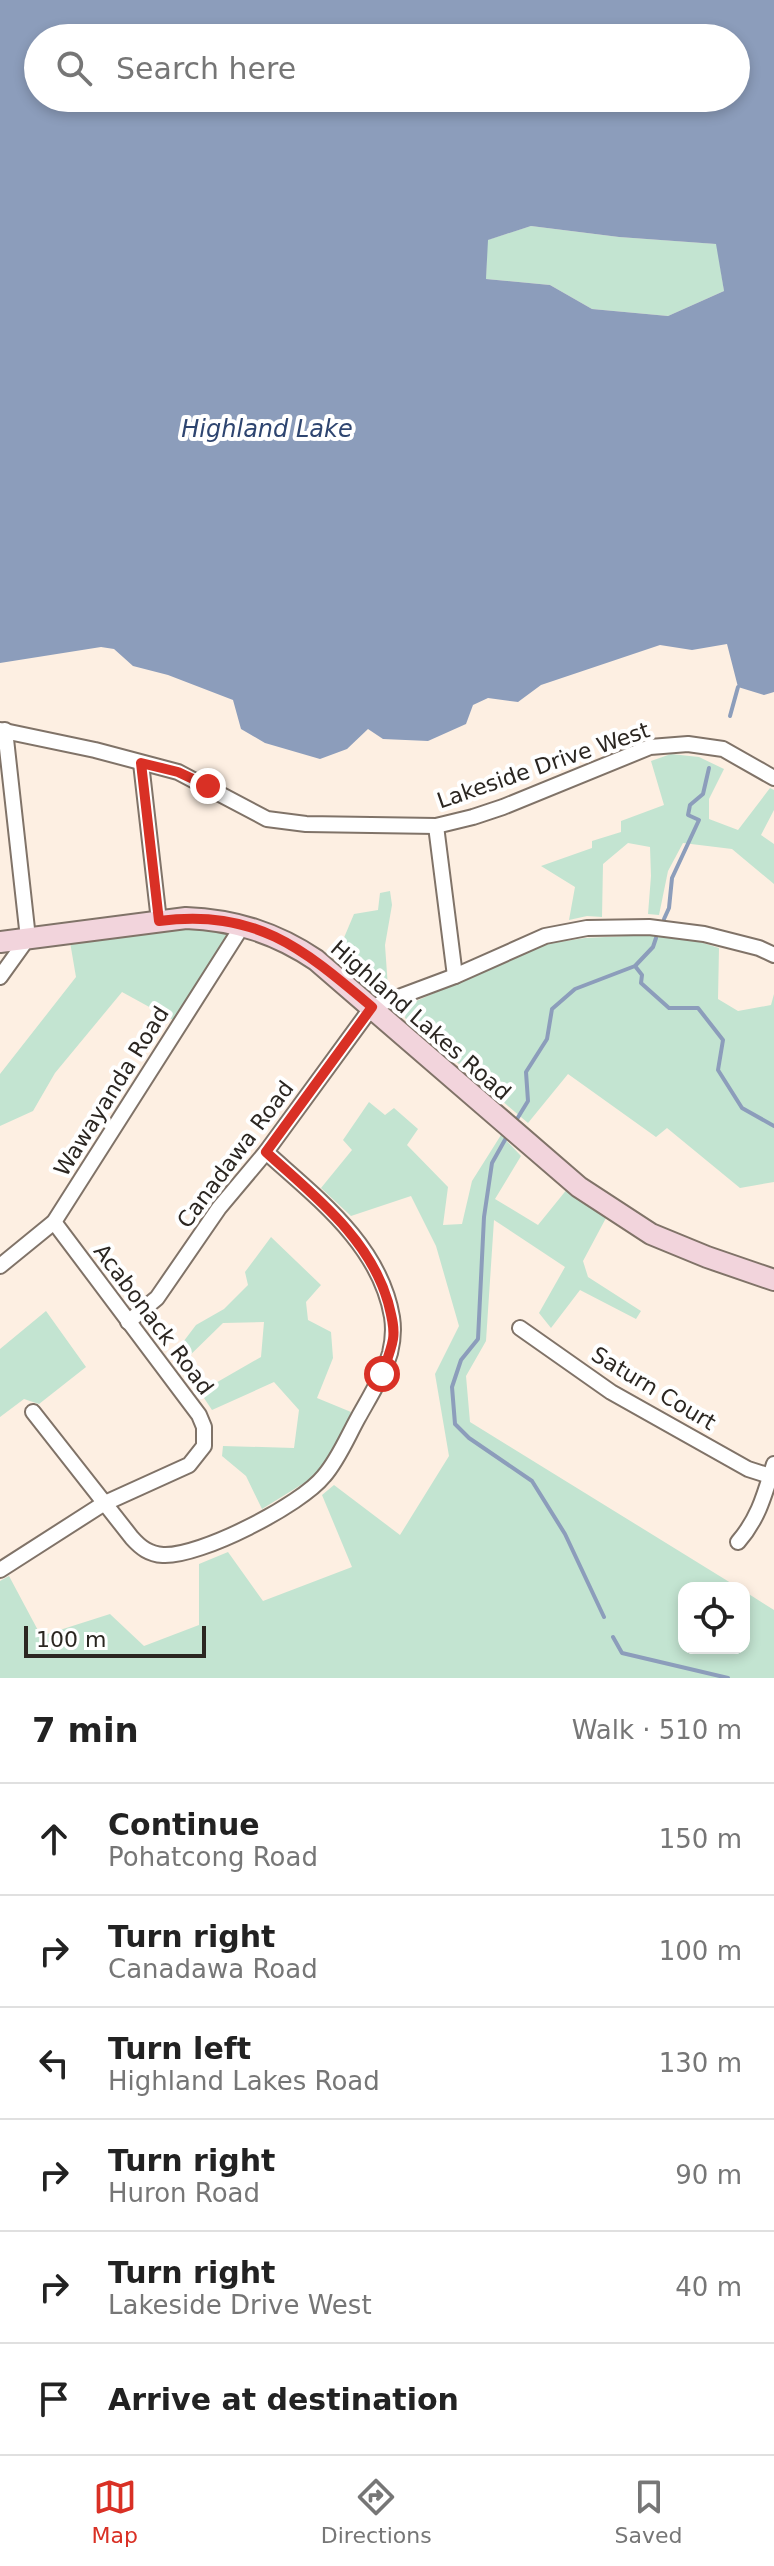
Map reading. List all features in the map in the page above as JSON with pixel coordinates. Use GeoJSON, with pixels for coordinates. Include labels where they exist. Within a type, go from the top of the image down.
{"type":"FeatureCollection","features":[{"type":"Feature","properties":{"kind":"street","name":"Lakeside Drive West"},"geometry":{"type":"LineString","coordinates":[[3,730],[178,772],[267,819],[306,824],[436,826],[473,817],[650,747],[670,744],[723,749],[774,778]]}},
{"type":"Feature","properties":{"kind":"street"},"geometry":{"type":"LineString","coordinates":[[0,977],[28,938],[3,730]]}},
{"type":"Feature","properties":{"kind":"street"},"geometry":{"type":"LineString","coordinates":[[141,763],[159,921]]}},
{"type":"Feature","properties":{"kind":"street"},"geometry":{"type":"LineString","coordinates":[[436,826],[455,976]]}},
{"type":"Feature","properties":{"kind":"street","name":"Highland Lakes Road"},"geometry":{"type":"LineString","coordinates":[[0,942],[186,918],[215,919],[277,936],[316,960],[579,1187],[651,1234],[774,1280]]}},
{"type":"Feature","properties":{"kind":"street","name":"Wawayanda Road"},"geometry":{"type":"LineString","coordinates":[[0,1266],[54,1222],[243,925]]}},
{"type":"Feature","properties":{"kind":"street"},"geometry":{"type":"LineString","coordinates":[[372,1007],[455,976],[545,936],[587,928],[649,927],[704,934],[774,955]]}},
{"type":"Feature","properties":{"kind":"street","name":"Canadawa Road"},"geometry":{"type":"LineString","coordinates":[[128,1322],[157,1298],[219,1208],[266,1152],[372,1007]]}},
{"type":"Feature","properties":{"kind":"street"},"geometry":{"type":"LineString","coordinates":[[33,1412],[140,1547],[158,1554],[192,1550],[243,1531],[323,1478],[382,1374],[394,1336],[392,1316],[384,1287],[370,1259],[339,1220],[266,1152]]}},
{"type":"Feature","properties":{"kind":"street","name":"Acabonack Road"},"geometry":{"type":"LineString","coordinates":[[0,1570],[103,1504],[179,1470],[194,1460],[204,1446],[204,1427],[199,1415],[54,1222]]}},
{"type":"Feature","properties":{"kind":"street","name":"Saturn Court"},"geometry":{"type":"LineString","coordinates":[[520,1328],[611,1392],[748,1469],[772,1470]]}},
{"type":"Feature","properties":{"kind":"street"},"geometry":{"type":"LineString","coordinates":[[738,1542],[762,1507],[772,1470]]}},
{"type":"Feature","properties":{"kind":"green space"},"geometry":{"type":"Polygon","coordinates":[[[531,226],[619,237],[717,244],[724,291],[668,316],[592,309],[550,285],[486,279],[487,240],[531,226]]]}},
{"type":"Feature","properties":{"kind":"green space"},"geometry":{"type":"Polygon","coordinates":[[[671,754],[699,757],[724,769],[709,799],[709,819],[738,830],[770,788],[774,790],[774,810],[761,835],[774,844],[774,884],[732,849],[683,843],[668,871],[659,915],[648,914],[650,847],[628,843],[603,864],[602,917],[569,920],[575,887],[541,866],[592,848],[592,841],[621,832],[621,821],[664,805],[651,761],[671,754]]]}},
{"type":"Feature","properties":{"kind":"green space"},"geometry":{"type":"Polygon","coordinates":[[[390,891],[392,905],[385,945],[388,988],[376,994],[335,959],[354,914],[378,910],[380,893],[390,891]]]}},
{"type":"Feature","properties":{"kind":"green space"},"geometry":{"type":"Polygon","coordinates":[[[188,926],[226,929],[228,936],[173,1020],[122,992],[55,1073],[33,1111],[0,1126],[0,1074],[76,977],[70,942],[188,926]]]}},
{"type":"Feature","properties":{"kind":"green space"},"geometry":{"type":"Polygon","coordinates":[[[647,935],[700,942],[719,948],[718,999],[738,1011],[771,1005],[774,994],[774,1182],[740,1188],[667,1128],[656,1137],[568,1074],[528,1123],[405,1018],[407,1005],[546,944],[585,938],[647,935]]]}},
{"type":"Feature","properties":{"kind":"green space"},"geometry":{"type":"Polygon","coordinates":[[[369,1102],[385,1115],[394,1108],[418,1129],[407,1145],[448,1187],[443,1225],[462,1224],[472,1181],[501,1135],[521,1156],[495,1199],[538,1225],[568,1188],[606,1218],[583,1261],[588,1277],[641,1311],[636,1319],[580,1290],[551,1328],[539,1313],[565,1267],[494,1220],[486,1341],[466,1376],[470,1422],[729,1582],[678,1582],[678,1654],[750,1654],[750,1595],[774,1610],[774,1678],[0,1678],[0,1581],[9,1576],[41,1636],[110,1614],[144,1646],[199,1625],[199,1564],[228,1552],[263,1601],[352,1567],[322,1495],[334,1485],[400,1535],[449,1456],[435,1374],[459,1326],[436,1246],[411,1196],[351,1216],[321,1188],[352,1150],[343,1140],[369,1102]]]}},
{"type":"Feature","properties":{"kind":"green space"},"geometry":{"type":"Polygon","coordinates":[[[271,1237],[321,1285],[306,1302],[308,1320],[331,1332],[333,1358],[317,1398],[351,1412],[341,1440],[317,1475],[262,1509],[246,1476],[222,1456],[223,1446],[294,1448],[299,1410],[274,1382],[212,1410],[200,1392],[261,1357],[264,1322],[223,1323],[179,1366],[171,1358],[196,1325],[224,1309],[248,1285],[245,1272],[271,1237]]]}},
{"type":"Feature","properties":{"kind":"green space"},"geometry":{"type":"Polygon","coordinates":[[[46,1311],[86,1367],[39,1404],[24,1399],[0,1417],[0,1349],[46,1311]]]}},
{"type":"Feature","properties":{"kind":"water","name":"Highland Lake"},"geometry":{"type":"Polygon","coordinates":[[[0,0],[774,0],[774,692],[764,695],[738,687],[727,644],[692,650],[660,645],[541,685],[518,702],[488,698],[473,705],[466,724],[428,741],[383,739],[368,729],[347,749],[320,759],[265,743],[241,729],[233,700],[168,675],[133,666],[114,649],[101,647],[0,663],[0,0]],[[531,226],[488,240],[486,279],[550,285],[592,309],[668,316],[724,291],[716,244],[619,237],[531,226]]]}},
{"type":"Feature","properties":{"kind":"waterway"},"geometry":{"type":"LineString","coordinates":[[730,716],[738,687]]}},
{"type":"Feature","properties":{"kind":"waterway"},"geometry":{"type":"LineString","coordinates":[[664,919],[669,908],[672,878],[699,820],[688,815],[690,805],[703,794],[709,768]]}},
{"type":"Feature","properties":{"kind":"waterway"},"geometry":{"type":"LineString","coordinates":[[517,1119],[528,1101],[526,1072],[547,1039],[552,1009],[575,989],[635,966],[653,947],[656,938]]}},
{"type":"Feature","properties":{"kind":"waterway"},"geometry":{"type":"LineString","coordinates":[[635,966],[642,975],[641,983],[669,1008],[698,1008],[723,1040],[718,1070],[742,1108],[774,1126]]}},
{"type":"Feature","properties":{"kind":"waterway"},"geometry":{"type":"LineString","coordinates":[[506,1138],[492,1163],[484,1217],[478,1339],[461,1360],[452,1387],[455,1424],[469,1438],[532,1481],[565,1534],[604,1617]]}},
{"type":"Feature","properties":{"kind":"waterway"},"geometry":{"type":"LineString","coordinates":[[613,1637],[622,1653],[728,1678]]}},
{"type":"Feature","properties":{"kind":"route"},"geometry":{"type":"LineString","coordinates":[[208,786],[178,772],[141,763],[159,921],[215,919],[277,936],[316,960],[372,1007],[266,1152],[350,1231],[370,1259],[384,1287],[392,1316],[394,1336],[382,1374]]}}]}
